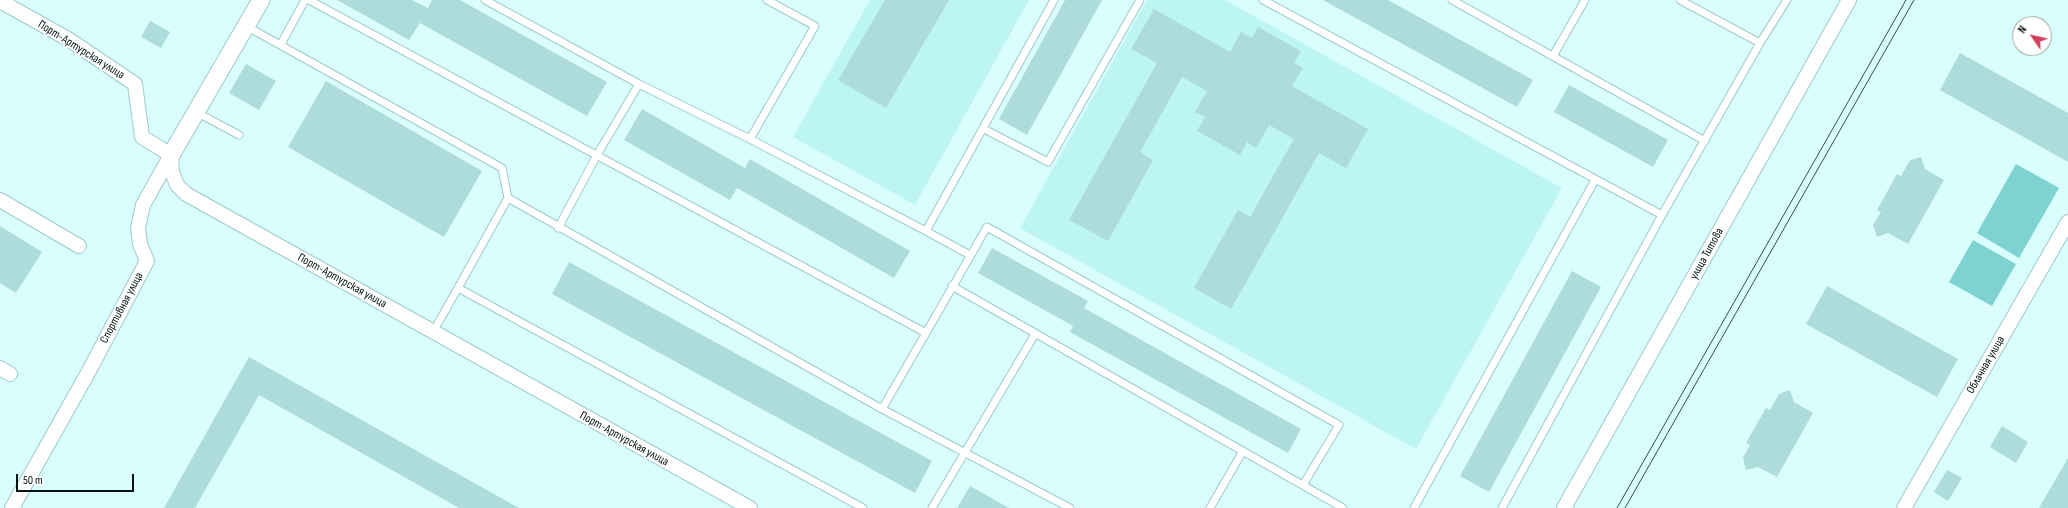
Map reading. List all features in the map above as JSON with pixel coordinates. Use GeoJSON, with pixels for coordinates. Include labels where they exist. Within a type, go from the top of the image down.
{"type":"FeatureCollection","features":[{"type":"Feature","properties":{"kind":"street","name":"Спортивная улица"},"geometry":{"type":"LineString","coordinates":[[12,508],[89,371],[147,261],[140,244],[138,228],[143,205],[170,155],[261,0]]}},
{"type":"Feature","properties":{"kind":"street","name":"улица Титова"},"geometry":{"type":"LineString","coordinates":[[1564,508],[1849,0]]}},
{"type":"Feature","properties":{"kind":"street","name":"Порт-Артурская улица"},"geometry":{"type":"LineString","coordinates":[[0,1],[68,39],[135,84],[142,137],[170,155],[172,172],[177,185],[186,194],[750,508]]}},
{"type":"Feature","properties":{"kind":"street"},"geometry":{"type":"LineString","coordinates":[[0,200],[79,246]]}},
{"type":"Feature","properties":{"kind":"street","name":"Облачная улица"},"geometry":{"type":"LineString","coordinates":[[1904,508],[2068,222]]}},
{"type":"Feature","properties":{"kind":"lane"},"geometry":{"type":"LineString","coordinates":[[281,44],[305,0]]}},
{"type":"Feature","properties":{"kind":"lane"},"geometry":{"type":"LineString","coordinates":[[309,0],[926,333]]}},
{"type":"Feature","properties":{"kind":"lane"},"geometry":{"type":"LineString","coordinates":[[485,0],[639,84],[750,139],[970,255]]}},
{"type":"Feature","properties":{"kind":"lane"},"geometry":{"type":"LineString","coordinates":[[750,139],[815,26],[767,0]]}},
{"type":"Feature","properties":{"kind":"lane"},"geometry":{"type":"LineString","coordinates":[[926,232],[1054,0]]}},
{"type":"Feature","properties":{"kind":"lane"},"geometry":{"type":"LineString","coordinates":[[984,129],[1048,162],[1140,0]]}},
{"type":"Feature","properties":{"kind":"lane"},"geometry":{"type":"LineString","coordinates":[[1263,0],[1662,215]]}},
{"type":"Feature","properties":{"kind":"lane"},"geometry":{"type":"LineString","coordinates":[[1452,0],[1705,141]]}},
{"type":"Feature","properties":{"kind":"lane"},"geometry":{"type":"LineString","coordinates":[[1553,56],[1585,0]]}},
{"type":"Feature","properties":{"kind":"lane"},"geometry":{"type":"LineString","coordinates":[[1680,0],[1760,44]]}},
{"type":"Feature","properties":{"kind":"lane"},"geometry":{"type":"LineString","coordinates":[[1502,508],[1662,215],[1760,44],[1787,0]]}},
{"type":"Feature","properties":{"kind":"lane"},"geometry":{"type":"LineString","coordinates":[[246,26],[281,44],[502,168],[508,198],[433,332]]}},
{"type":"Feature","properties":{"kind":"lane"},"geometry":{"type":"LineString","coordinates":[[558,228],[597,155],[639,84]]}},
{"type":"Feature","properties":{"kind":"lane"},"geometry":{"type":"LineString","coordinates":[[196,112],[238,135]]}},
{"type":"Feature","properties":{"kind":"lane"},"geometry":{"type":"LineString","coordinates":[[1414,508],[1595,180]]}},
{"type":"Feature","properties":{"kind":"lane"},"geometry":{"type":"LineString","coordinates":[[508,198],[558,228],[882,408],[1070,508]]}},
{"type":"Feature","properties":{"kind":"lane"},"geometry":{"type":"LineString","coordinates":[[882,408],[987,227],[1339,425],[1304,485]]}},
{"type":"Feature","properties":{"kind":"lane"},"geometry":{"type":"LineString","coordinates":[[952,286],[1343,508]]}},
{"type":"Feature","properties":{"kind":"lane"},"geometry":{"type":"LineString","coordinates":[[458,288],[863,508]]}},
{"type":"Feature","properties":{"kind":"lane"},"geometry":{"type":"LineString","coordinates":[[932,508],[1035,334]]}},
{"type":"Feature","properties":{"kind":"lane"},"geometry":{"type":"LineString","coordinates":[[1210,508],[1243,451]]}},
{"type":"Feature","properties":{"kind":"shaded area"},"geometry":{"type":"Polygon","coordinates":[[[870,0],[1029,0],[915,205],[793,137],[870,0]]]}},
{"type":"Feature","properties":{"kind":"shaded area"},"geometry":{"type":"Polygon","coordinates":[[[1147,0],[1225,0],[1562,188],[1416,449],[1020,228],[1147,0]]]}},
{"type":"Feature","properties":{"kind":"shaded area"},"geometry":{"type":"Polygon","coordinates":[[[2016,164],[2059,188],[2019,258],[1977,233],[2016,164]]]}},
{"type":"Feature","properties":{"kind":"shaded area"},"geometry":{"type":"Polygon","coordinates":[[[1973,240],[2016,264],[1992,306],[1949,282],[1973,240]]]}},
{"type":"Feature","properties":{"kind":"building"},"geometry":{"type":"Polygon","coordinates":[[[337,0],[412,0],[428,8],[432,0],[460,0],[607,82],[587,116],[420,23],[409,40],[337,0]]]}},
{"type":"Feature","properties":{"kind":"building"},"geometry":{"type":"Polygon","coordinates":[[[885,0],[949,0],[886,108],[838,80],[885,0]]]}},
{"type":"Feature","properties":{"kind":"building"},"geometry":{"type":"Polygon","coordinates":[[[1065,0],[1102,0],[1027,135],[999,119],[1065,0]]]}},
{"type":"Feature","properties":{"kind":"building"},"geometry":{"type":"Polygon","coordinates":[[[1323,0],[1388,0],[1533,80],[1517,107],[1323,0]]]}},
{"type":"Feature","properties":{"kind":"building"},"geometry":{"type":"Polygon","coordinates":[[[1154,9],[1230,52],[1241,32],[1252,38],[1258,27],[1301,51],[1294,63],[1303,68],[1292,86],[1368,129],[1346,168],[1319,153],[1231,309],[1194,288],[1238,210],[1250,217],[1294,139],[1269,125],[1256,148],[1247,142],[1240,155],[1197,131],[1205,117],[1195,112],[1207,91],[1182,77],[1140,152],[1153,160],[1108,241],[1069,220],[1157,63],[1131,49],[1154,9]]]}},
{"type":"Feature","properties":{"kind":"building"},"geometry":{"type":"Polygon","coordinates":[[[150,21],[170,32],[161,48],[141,37],[150,21]]]}},
{"type":"Feature","properties":{"kind":"building"},"geometry":{"type":"Polygon","coordinates":[[[1960,53],[2068,113],[2068,162],[1940,90],[1960,53]]]}},
{"type":"Feature","properties":{"kind":"building"},"geometry":{"type":"Polygon","coordinates":[[[246,64],[276,81],[259,110],[229,93],[246,64]]]}},
{"type":"Feature","properties":{"kind":"building"},"geometry":{"type":"Polygon","coordinates":[[[326,81],[482,171],[444,237],[288,147],[326,81]]]}},
{"type":"Feature","properties":{"kind":"building"},"geometry":{"type":"Polygon","coordinates":[[[1569,85],[1668,140],[1653,167],[1554,112],[1569,85]]]}},
{"type":"Feature","properties":{"kind":"building"},"geometry":{"type":"Polygon","coordinates":[[[642,109],[745,168],[750,159],[910,251],[894,278],[737,188],[730,200],[624,140],[642,109]]]}},
{"type":"Feature","properties":{"kind":"building"},"geometry":{"type":"Polygon","coordinates":[[[1921,157],[1925,169],[1944,180],[1908,244],[1888,233],[1877,237],[1873,225],[1881,212],[1877,210],[1897,174],[1901,176],[1910,160],[1921,157]]]}},
{"type":"Feature","properties":{"kind":"building"},"geometry":{"type":"Polygon","coordinates":[[[0,226],[42,252],[16,293],[0,283],[0,226]]]}},
{"type":"Feature","properties":{"kind":"building"},"geometry":{"type":"Polygon","coordinates":[[[992,248],[1088,301],[1084,308],[1301,429],[1288,453],[1070,332],[1073,326],[978,273],[992,248]]]}},
{"type":"Feature","properties":{"kind":"building"},"geometry":{"type":"Polygon","coordinates":[[[569,262],[932,461],[915,493],[552,294],[569,262]]]}},
{"type":"Feature","properties":{"kind":"building"},"geometry":{"type":"Polygon","coordinates":[[[1572,271],[1601,287],[1489,492],[1460,476],[1572,271]]]}},
{"type":"Feature","properties":{"kind":"building"},"geometry":{"type":"Polygon","coordinates":[[[1827,286],[1958,359],[1937,397],[1806,324],[1827,286]]]}},
{"type":"Feature","properties":{"kind":"building"},"geometry":{"type":"Polygon","coordinates":[[[249,357],[519,508],[459,508],[259,395],[195,508],[164,508],[249,357]]]}},
{"type":"Feature","properties":{"kind":"building"},"geometry":{"type":"Polygon","coordinates":[[[1790,390],[1794,402],[1813,413],[1777,477],[1758,467],[1746,470],[1743,458],[1750,445],[1746,443],[1766,408],[1770,410],[1779,394],[1790,390]]]}},
{"type":"Feature","properties":{"kind":"building"},"geometry":{"type":"Polygon","coordinates":[[[2002,426],[2028,442],[2016,463],[1990,447],[2002,426]]]}},
{"type":"Feature","properties":{"kind":"building"},"geometry":{"type":"Polygon","coordinates":[[[2068,458],[2068,508],[2039,508],[2068,458]]]}},
{"type":"Feature","properties":{"kind":"building"},"geometry":{"type":"Polygon","coordinates":[[[1947,470],[1962,478],[1948,501],[1934,492],[1947,470]]]}},
{"type":"Feature","properties":{"kind":"building"},"geometry":{"type":"Polygon","coordinates":[[[970,486],[1009,508],[957,508],[970,486]]]}},
{"type":"Feature","properties":{"kind":"tram line"},"geometry":{"type":"LineString","coordinates":[[1617,508],[1906,0]]}},
{"type":"Feature","properties":{"kind":"tram line"},"geometry":{"type":"LineString","coordinates":[[1625,508],[1914,0]]}}]}
